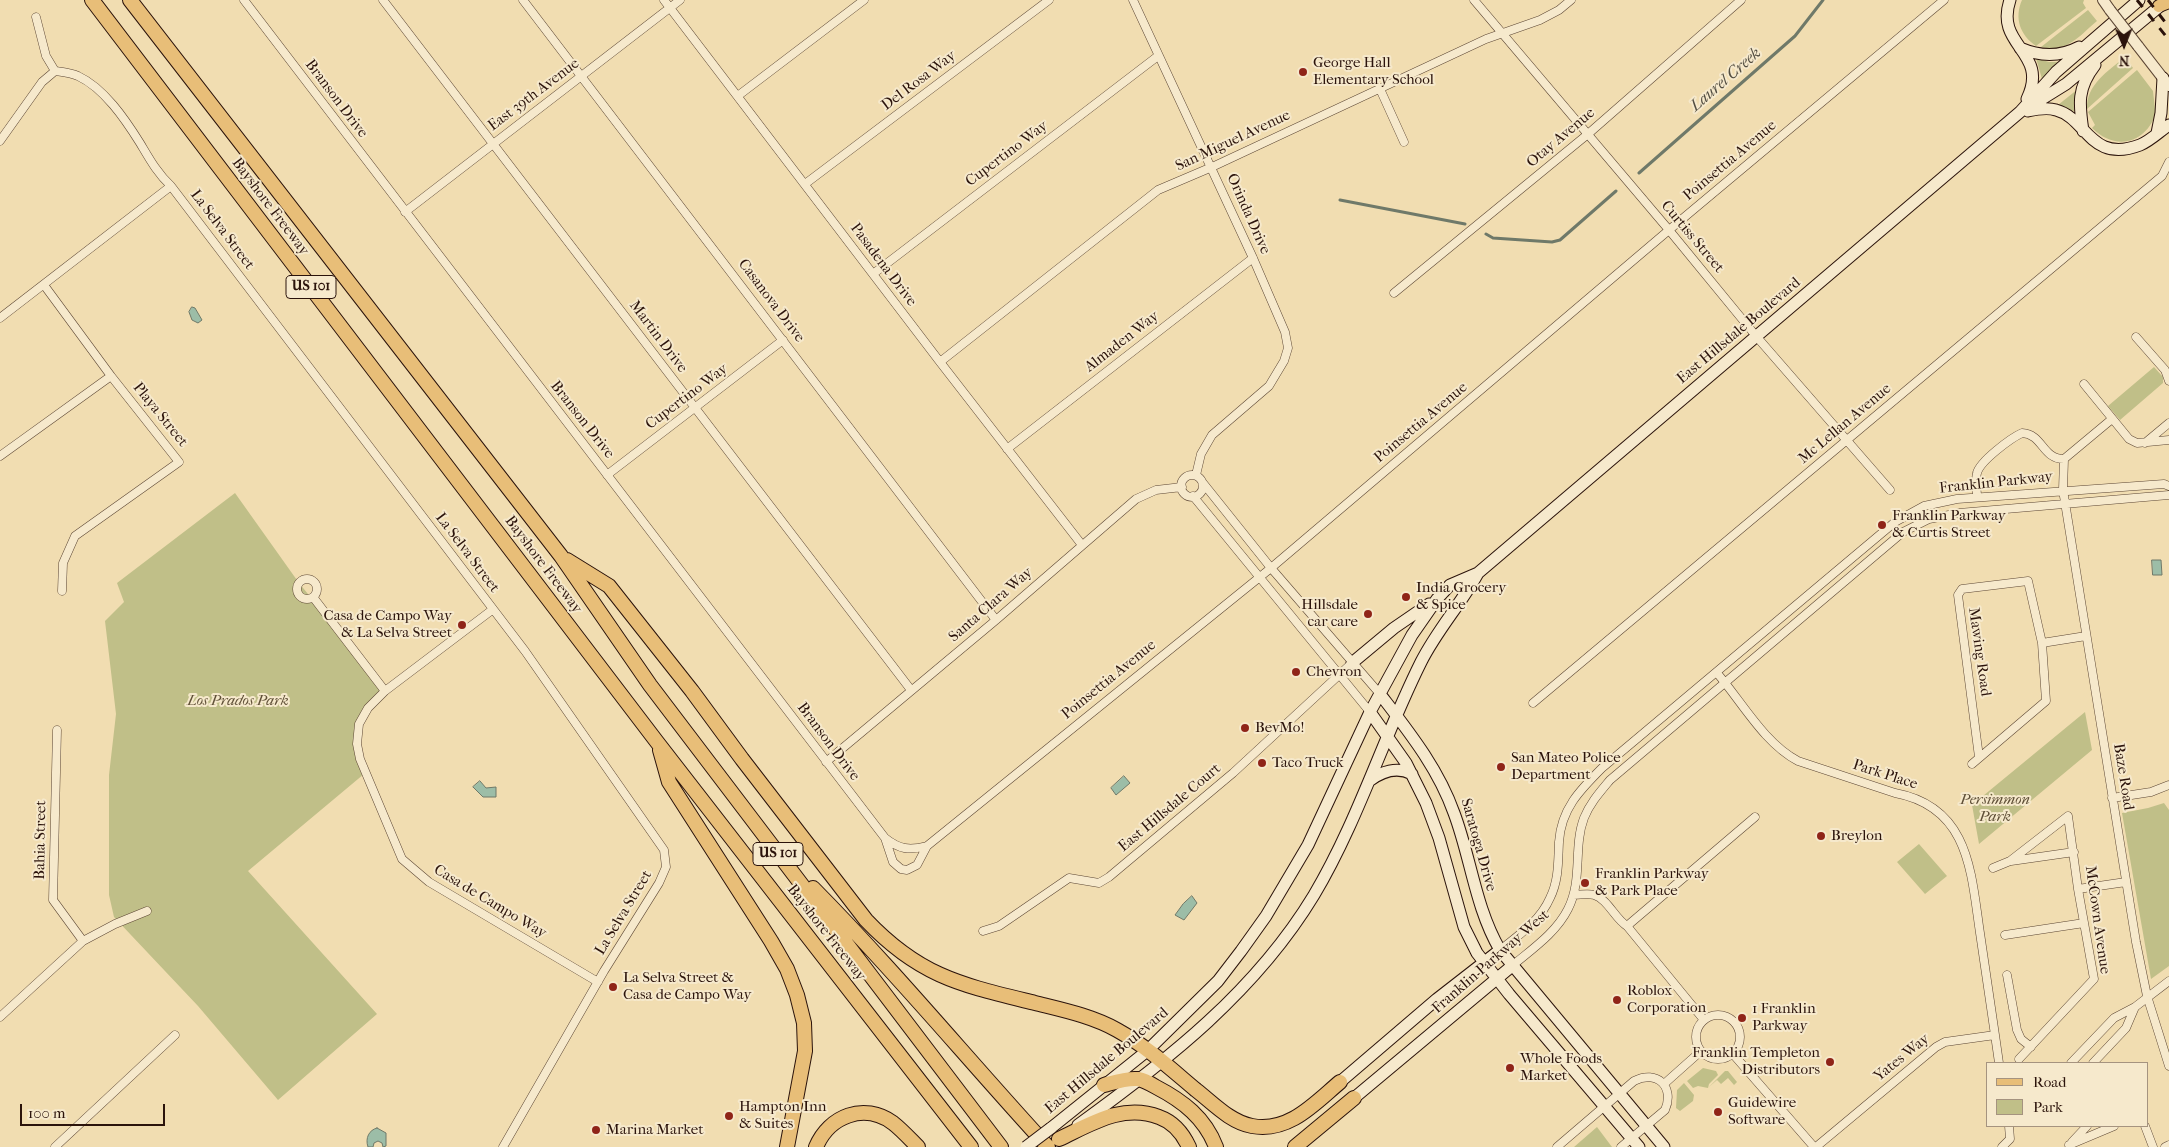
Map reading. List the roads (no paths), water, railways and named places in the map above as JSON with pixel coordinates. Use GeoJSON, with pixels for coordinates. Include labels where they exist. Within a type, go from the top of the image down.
{"type":"FeatureCollection","features":[{"type":"Feature","properties":{"kind":"highway","name":"Bayshore Freeway"},"geometry":{"type":"LineString","coordinates":[[92,0],[657,742],[970,1147]]}},
{"type":"Feature","properties":{"kind":"highway","name":"Bayshore Freeway"},"geometry":{"type":"LineString","coordinates":[[130,0],[561,556],[650,685],[1001,1147]]}},
{"type":"Feature","properties":{"kind":"highway"},"geometry":{"type":"LineString","coordinates":[[561,556],[609,586],[688,684],[857,908],[886,940],[909,958],[946,979],[1090,1018],[1117,1030],[1147,1051],[1223,1112],[1242,1123],[1252,1126],[1275,1126],[1291,1120],[1306,1112],[1340,1082]]}},
{"type":"Feature","properties":{"kind":"highway"},"geometry":{"type":"LineString","coordinates":[[657,742],[669,782],[772,941],[798,995],[804,1023],[805,1051],[787,1147]]}},
{"type":"Feature","properties":{"kind":"highway"},"geometry":{"type":"LineString","coordinates":[[774,848],[865,941],[989,1084],[1052,1140],[1114,1115],[1138,1112],[1164,1119],[1181,1134],[1189,1147]]}},
{"type":"Feature","properties":{"kind":"highway"},"geometry":{"type":"LineString","coordinates":[[1104,1085],[1123,1079],[1141,1079],[1178,1099],[1189,1107],[1206,1129],[1216,1147]]}},
{"type":"Feature","properties":{"kind":"highway"},"geometry":{"type":"LineString","coordinates":[[1294,1147],[1354,1098]]}},
{"type":"Feature","properties":{"kind":"highway"},"geometry":{"type":"LineString","coordinates":[[816,1147],[830,1126],[841,1118],[854,1113],[868,1113],[881,1116],[892,1122],[918,1147]]}},
{"type":"Feature","properties":{"kind":"main road"},"geometry":{"type":"LineString","coordinates":[[2010,0],[2007,13],[2008,25],[2014,40],[2029,61],[2034,75],[2032,89],[2020,112]]}},
{"type":"Feature","properties":{"kind":"main road","name":"East Hillsdale Boulevard"},"geometry":{"type":"LineString","coordinates":[[1052,1140],[1104,1085],[1147,1051],[1218,981],[1266,916],[1318,826],[1370,712],[1412,634],[1437,599],[1450,585],[1478,573],[2020,112],[2056,72],[2139,0]]}},
{"type":"Feature","properties":{"kind":"main road","name":"East Hillsdale Boulevard"},"geometry":{"type":"LineString","coordinates":[[2020,112],[2051,95],[2165,2]]}},
{"type":"Feature","properties":{"kind":"main road"},"geometry":{"type":"LineString","coordinates":[[2020,48],[2039,54],[2061,54],[2094,39]]}},
{"type":"Feature","properties":{"kind":"main road"},"geometry":{"type":"LineString","coordinates":[[2083,131],[2079,103],[2083,86],[2088,74],[2107,50]]}},
{"type":"Feature","properties":{"kind":"main road"},"geometry":{"type":"LineString","coordinates":[[2157,133],[2166,82]]}},
{"type":"Feature","properties":{"kind":"main road"},"geometry":{"type":"LineString","coordinates":[[2020,112],[2040,109],[2056,110],[2064,113],[2099,144],[2118,148],[2140,145],[2169,125]]}},
{"type":"Feature","properties":{"kind":"main road","name":"East Hillsdale Boulevard"},"geometry":{"type":"LineString","coordinates":[[1026,1147],[1052,1140],[1162,1063],[1207,1023],[1273,955],[1315,893],[1343,837],[1396,716],[1430,645],[1468,592],[1478,573]]}},
{"type":"Feature","properties":{"kind":"main road"},"geometry":{"type":"LineString","coordinates":[[1352,663],[1394,628],[1437,599]]}},
{"type":"Feature","properties":{"kind":"main road","name":"Saratoga Drive"},"geometry":{"type":"LineString","coordinates":[[1380,694],[1431,764],[1447,795],[1461,833],[1479,904],[1492,937],[1500,950],[1664,1147]]}},
{"type":"Feature","properties":{"kind":"main road"},"geometry":{"type":"LineString","coordinates":[[1370,712],[1412,774],[1436,830],[1464,927],[1484,962],[1635,1142]]}},
{"type":"Feature","properties":{"kind":"main road"},"geometry":{"type":"LineString","coordinates":[[1367,782],[1379,774],[1395,770],[1405,770],[1412,774]]}},
{"type":"Feature","properties":{"kind":"main road","name":"Franklin Parkway West"},"geometry":{"type":"LineString","coordinates":[[1340,1082],[1500,950]]}},
{"type":"Feature","properties":{"kind":"main road","name":"Franklin Parkway West"},"geometry":{"type":"LineString","coordinates":[[1354,1098],[1512,966]]}},
{"type":"Feature","properties":{"kind":"street","name":"Branson Drive"},"geometry":{"type":"LineString","coordinates":[[244,0],[884,838],[905,850]]}},
{"type":"Feature","properties":{"kind":"street","name":"Martin Drive"},"geometry":{"type":"LineString","coordinates":[[383,0],[911,690]]}},
{"type":"Feature","properties":{"kind":"street","name":"Casanova Drive"},"geometry":{"type":"LineString","coordinates":[[523,0],[996,620]]}},
{"type":"Feature","properties":{"kind":"street","name":"Pasadena Drive"},"geometry":{"type":"LineString","coordinates":[[664,0],[1082,545]]}},
{"type":"Feature","properties":{"kind":"street","name":"East 39th Avenue"},"geometry":{"type":"LineString","coordinates":[[405,212],[680,0]]}},
{"type":"Feature","properties":{"kind":"street"},"geometry":{"type":"LineString","coordinates":[[738,95],[864,0]]}},
{"type":"Feature","properties":{"kind":"street","name":"Del Rosa Way"},"geometry":{"type":"LineString","coordinates":[[805,184],[1049,0]]}},
{"type":"Feature","properties":{"kind":"street","name":"Orinda Drive"},"geometry":{"type":"LineString","coordinates":[[1133,0],[1253,258],[1285,332],[1288,348],[1284,361],[1269,386],[1212,435],[1201,454],[1196,475]]}},
{"type":"Feature","properties":{"kind":"street","name":"Curtiss Street"},"geometry":{"type":"LineString","coordinates":[[1474,0],[1669,230],[1756,336],[1890,490]]}},
{"type":"Feature","properties":{"kind":"street","name":"San Miguel Avenue"},"geometry":{"type":"LineString","coordinates":[[940,362],[1158,190],[1212,167],[1486,38],[1540,20],[1559,10],[1571,0]]}},
{"type":"Feature","properties":{"kind":"street","name":"Otay Avenue"},"geometry":{"type":"LineString","coordinates":[[1394,293],[1588,134],[1741,0]]}},
{"type":"Feature","properties":{"kind":"street","name":"Poinsettia Avenue"},"geometry":{"type":"LineString","coordinates":[[905,850],[927,846],[1260,577],[1669,230],[1944,0]]}},
{"type":"Feature","properties":{"kind":"street"},"geometry":{"type":"LineString","coordinates":[[2103,0],[2166,82]]}},
{"type":"Feature","properties":{"kind":"street"},"geometry":{"type":"LineString","coordinates":[[0,140],[42,82],[55,71],[46,56],[36,17]]}},
{"type":"Feature","properties":{"kind":"street","name":"Cupertino Way"},"geometry":{"type":"LineString","coordinates":[[873,274],[1158,56]]}},
{"type":"Feature","properties":{"kind":"street","name":"La Selva Street"},"geometry":{"type":"LineString","coordinates":[[55,71],[77,76],[89,83],[108,100],[130,126],[159,175],[171,186],[525,651],[664,850],[666,867],[660,882],[598,982],[504,1147]]}},
{"type":"Feature","properties":{"kind":"street"},"geometry":{"type":"LineString","coordinates":[[1380,89],[1404,142]]}},
{"type":"Feature","properties":{"kind":"street","name":"Mc Lellan Avenue"},"geometry":{"type":"LineString","coordinates":[[1533,703],[2162,176],[2169,162]]}},
{"type":"Feature","properties":{"kind":"street"},"geometry":{"type":"LineString","coordinates":[[0,318],[171,186]]}},
{"type":"Feature","properties":{"kind":"street","name":"Almaden Way"},"geometry":{"type":"LineString","coordinates":[[1007,449],[1253,258]]}},
{"type":"Feature","properties":{"kind":"street","name":"Playa Street"},"geometry":{"type":"LineString","coordinates":[[44,285],[111,376],[180,462],[75,536],[63,563],[62,591]]}},
{"type":"Feature","properties":{"kind":"street"},"geometry":{"type":"LineString","coordinates":[[2136,337],[2167,369],[2169,381]]}},
{"type":"Feature","properties":{"kind":"street","name":"Cupertino Way"},"geometry":{"type":"LineString","coordinates":[[607,475],[784,340]]}},
{"type":"Feature","properties":{"kind":"street"},"geometry":{"type":"LineString","coordinates":[[0,456],[111,376]]}},
{"type":"Feature","properties":{"kind":"street"},"geometry":{"type":"LineString","coordinates":[[2084,384],[2129,439],[2136,443],[2169,440]]}},
{"type":"Feature","properties":{"kind":"street"},"geometry":{"type":"LineString","coordinates":[[1977,497],[1977,472],[1983,464],[2015,436],[2022,433],[2035,436],[2049,455],[2056,459],[2064,459],[2112,419]]}},
{"type":"Feature","properties":{"kind":"street"},"geometry":{"type":"LineString","coordinates":[[2145,442],[2169,423]]}},
{"type":"Feature","properties":{"kind":"street","name":"Baze Road"},"geometry":{"type":"LineString","coordinates":[[2064,459],[2063,490],[2126,882],[2147,996],[2169,1066]]}},
{"type":"Feature","properties":{"kind":"street"},"geometry":{"type":"LineString","coordinates":[[1193,496],[1201,492],[1203,483],[1196,475],[1185,477],[1182,487],[1186,494],[1193,496],[1370,712]]}},
{"type":"Feature","properties":{"kind":"street","name":"Saratoga Drive"},"geometry":{"type":"LineString","coordinates":[[1203,483],[1271,568],[1380,694]]}},
{"type":"Feature","properties":{"kind":"street","name":"Franklin Parkway"},"geometry":{"type":"LineString","coordinates":[[1731,661],[1895,522],[1924,506],[1977,497],[2164,484],[2169,486]]}},
{"type":"Feature","properties":{"kind":"street","name":"Santa Clara Way"},"geometry":{"type":"LineString","coordinates":[[826,762],[1136,500],[1156,490],[1182,487]]}},
{"type":"Feature","properties":{"kind":"street","name":"Franklin Parkway"},"geometry":{"type":"LineString","coordinates":[[1740,671],[1903,532],[1929,519],[1959,513],[2169,495]]}},
{"type":"Feature","properties":{"kind":"street","name":"Mawing Road"},"geometry":{"type":"LineString","coordinates":[[1980,757],[1958,595],[1962,589],[2028,581],[2042,643]]}},
{"type":"Feature","properties":{"kind":"street"},"geometry":{"type":"LineString","coordinates":[[313,597],[385,691]]}},
{"type":"Feature","properties":{"kind":"street","name":"Casa de Campo Way"},"geometry":{"type":"LineString","coordinates":[[492,610],[385,691],[368,708],[359,724],[357,744],[364,770],[402,859],[429,882],[598,982]]}},
{"type":"Feature","properties":{"kind":"street"},"geometry":{"type":"LineString","coordinates":[[1972,764],[2046,701],[2042,643],[2086,636]]}},
{"type":"Feature","properties":{"kind":"street","name":"Franklin Parkway West"},"geometry":{"type":"LineString","coordinates":[[1500,950],[1536,920],[1550,898],[1558,871],[1559,840],[1563,818],[1567,808],[1579,791],[1602,768],[1731,661]]}},
{"type":"Feature","properties":{"kind":"street","name":"East Hillsdale Court"},"geometry":{"type":"LineString","coordinates":[[983,931],[999,926],[1069,878],[1099,883],[1108,878],[1233,773],[1352,663]]}},
{"type":"Feature","properties":{"kind":"street","name":"Franklin Parkway West"},"geometry":{"type":"LineString","coordinates":[[1512,966],[1554,930],[1563,919],[1574,895],[1584,819],[1598,793],[1610,780],[1740,671]]}},
{"type":"Feature","properties":{"kind":"street","name":"Park Place"},"geometry":{"type":"LineString","coordinates":[[1717,673],[1765,733],[1786,754],[1807,764],[1895,793],[1910,796],[1942,816],[1954,829],[1964,846],[1970,864],[1994,1035]]}},
{"type":"Feature","properties":{"kind":"street","name":"Bahia Street"},"geometry":{"type":"LineString","coordinates":[[57,730],[53,900],[83,941]]}},
{"type":"Feature","properties":{"kind":"street"},"geometry":{"type":"LineString","coordinates":[[2112,798],[2151,792],[2169,785]]}},
{"type":"Feature","properties":{"kind":"street","name":"McCown Avenue"},"geometry":{"type":"LineString","coordinates":[[2010,861],[2068,816],[2078,889],[2094,979],[2019,1059]]}},
{"type":"Feature","properties":{"kind":"street"},"geometry":{"type":"LineString","coordinates":[[1627,926],[1755,817]]}},
{"type":"Feature","properties":{"kind":"street"},"geometry":{"type":"LineString","coordinates":[[884,838],[893,862],[901,869],[907,870],[917,865],[927,846]]}},
{"type":"Feature","properties":{"kind":"street"},"geometry":{"type":"LineString","coordinates":[[1993,868],[2010,861],[2074,852]]}},
{"type":"Feature","properties":{"kind":"street"},"geometry":{"type":"LineString","coordinates":[[2078,889],[2126,882]]}},
{"type":"Feature","properties":{"kind":"street"},"geometry":{"type":"LineString","coordinates":[[1574,895],[1598,896],[1622,923],[1627,926],[1704,1020]]}},
{"type":"Feature","properties":{"kind":"street"},"geometry":{"type":"LineString","coordinates":[[0,1017],[83,941],[115,924],[147,912]]}},
{"type":"Feature","properties":{"kind":"street"},"geometry":{"type":"LineString","coordinates":[[2005,935],[2084,923]]}},
{"type":"Feature","properties":{"kind":"street"},"geometry":{"type":"LineString","coordinates":[[2008,975],[2017,1030],[2021,1039],[2030,1047]]}},
{"type":"Feature","properties":{"kind":"street"},"geometry":{"type":"LineString","coordinates":[[2072,1062],[2114,1018],[2135,1007],[2169,981]]}},
{"type":"Feature","properties":{"kind":"street"},"geometry":{"type":"LineString","coordinates":[[2094,1062],[2126,1028],[2135,1007]]}},
{"type":"Feature","properties":{"kind":"street"},"geometry":{"type":"LineString","coordinates":[[1720,1015],[1735,1023],[1739,1030],[1740,1039],[1738,1047],[1733,1054],[1725,1059],[1716,1060],[1708,1057],[1701,1051],[1697,1044],[1696,1035],[1698,1027],[1704,1020],[1720,1015]]}},
{"type":"Feature","properties":{"kind":"street"},"geometry":{"type":"LineString","coordinates":[[55,1147],[175,1035]]}},
{"type":"Feature","properties":{"kind":"street"},"geometry":{"type":"LineString","coordinates":[[1994,1035],[1999,1062]]}},
{"type":"Feature","properties":{"kind":"street","name":"Yates Way"},"geometry":{"type":"LineString","coordinates":[[1815,1147],[1936,1047],[1945,1042],[1994,1035]]}},
{"type":"Feature","properties":{"kind":"street"},"geometry":{"type":"LineString","coordinates":[[1664,1084],[1701,1051]]}},
{"type":"Feature","properties":{"kind":"street"},"geometry":{"type":"LineString","coordinates":[[1733,1054],[1815,1147]]}},
{"type":"Feature","properties":{"kind":"street"},"geometry":{"type":"LineString","coordinates":[[1556,1147],[1634,1081],[1646,1076],[1658,1079],[1667,1090],[1668,1103],[1661,1115],[1647,1126],[1635,1142],[1621,1147]]}},
{"type":"Feature","properties":{"kind":"street"},"geometry":{"type":"LineString","coordinates":[[2002,1147],[2010,1139],[2009,1127]]}},
{"type":"Feature","properties":{"kind":"street"},"geometry":{"type":"LineString","coordinates":[[2068,1146],[2086,1127]]}},
{"type":"Feature","properties":{"kind":"street"},"geometry":{"type":"LineString","coordinates":[[2068,1146],[2112,1127]]}},
{"type":"Feature","properties":{"kind":"street"},"geometry":{"type":"LineString","coordinates":[[2144,1127],[2153,1147]]}},
{"type":"Feature","properties":{"kind":"street"},"geometry":{"type":"LineString","coordinates":[[2165,1147],[2169,1145]]}},
{"type":"Feature","properties":{"kind":"waterway","name":"Laurel Creek"},"geometry":{"type":"LineString","coordinates":[[1639,173],[1795,36],[1823,0]]}},
{"type":"Feature","properties":{"kind":"waterway","name":"Laurel Creek"},"geometry":{"type":"LineString","coordinates":[[1486,234],[1493,238],[1552,242],[1560,240],[1616,191]]}},
{"type":"Feature","properties":{"kind":"waterway","name":"Laurel Creek"},"geometry":{"type":"LineString","coordinates":[[1340,200],[1465,224]]}},
{"type":"Feature","properties":{"kind":"railway"},"geometry":{"type":"LineString","coordinates":[[2137,0],[2169,40]]}},
{"type":"Feature","properties":{"kind":"railway"},"geometry":{"type":"LineString","coordinates":[[2148,0],[2169,27]]}},
{"type":"Feature","properties":{"kind":"place","name":"George Hall Elementary School"},"geometry":{"type":"Point","coordinates":[1303,72]}},
{"type":"Feature","properties":{"kind":"place","name":"Franklin Parkway & Curtis Street"},"geometry":{"type":"Point","coordinates":[1882,525]}},
{"type":"Feature","properties":{"kind":"place","name":"India Grocery & Spice"},"geometry":{"type":"Point","coordinates":[1406,597]}},
{"type":"Feature","properties":{"kind":"place","name":"Hillsdale car care"},"geometry":{"type":"Point","coordinates":[1368,614]}},
{"type":"Feature","properties":{"kind":"place","name":"Casa de Campo Way & La Selva Street"},"geometry":{"type":"Point","coordinates":[462,625]}},
{"type":"Feature","properties":{"kind":"place","name":"Chevron"},"geometry":{"type":"Point","coordinates":[1296,672]}},
{"type":"Feature","properties":{"kind":"place","name":"BevMo!"},"geometry":{"type":"Point","coordinates":[1245,728]}},
{"type":"Feature","properties":{"kind":"place","name":"Taco Truck"},"geometry":{"type":"Point","coordinates":[1262,763]}},
{"type":"Feature","properties":{"kind":"place","name":"San Mateo Police Department"},"geometry":{"type":"Point","coordinates":[1501,767]}},
{"type":"Feature","properties":{"kind":"place","name":"Breylon"},"geometry":{"type":"Point","coordinates":[1821,836]}},
{"type":"Feature","properties":{"kind":"place","name":"Franklin Parkway & Park Place"},"geometry":{"type":"Point","coordinates":[1585,883]}},
{"type":"Feature","properties":{"kind":"place","name":"La Selva Street & Casa de Campo Way"},"geometry":{"type":"Point","coordinates":[613,987]}},
{"type":"Feature","properties":{"kind":"place","name":"Roblox Corporation"},"geometry":{"type":"Point","coordinates":[1617,1000]}},
{"type":"Feature","properties":{"kind":"place","name":"1 Franklin Parkway"},"geometry":{"type":"Point","coordinates":[1742,1018]}},
{"type":"Feature","properties":{"kind":"place","name":"Franklin Templeton Distributors"},"geometry":{"type":"Point","coordinates":[1830,1062]}},
{"type":"Feature","properties":{"kind":"place","name":"Whole Foods Market"},"geometry":{"type":"Point","coordinates":[1510,1068]}},
{"type":"Feature","properties":{"kind":"place","name":"Guidewire Software"},"geometry":{"type":"Point","coordinates":[1718,1112]}},
{"type":"Feature","properties":{"kind":"place","name":"Hampton Inn & Suites"},"geometry":{"type":"Point","coordinates":[729,1116]}},
{"type":"Feature","properties":{"kind":"place","name":"Marina Market"},"geometry":{"type":"Point","coordinates":[596,1130]}},
{"type":"Feature","properties":{"kind":"park label","name":"Los Prados Park"},"geometry":{"type":"Point","coordinates":[238,701]}},
{"type":"Feature","properties":{"kind":"park label","name":"Persimmon Park"},"geometry":{"type":"Point","coordinates":[1995,808]}}]}
